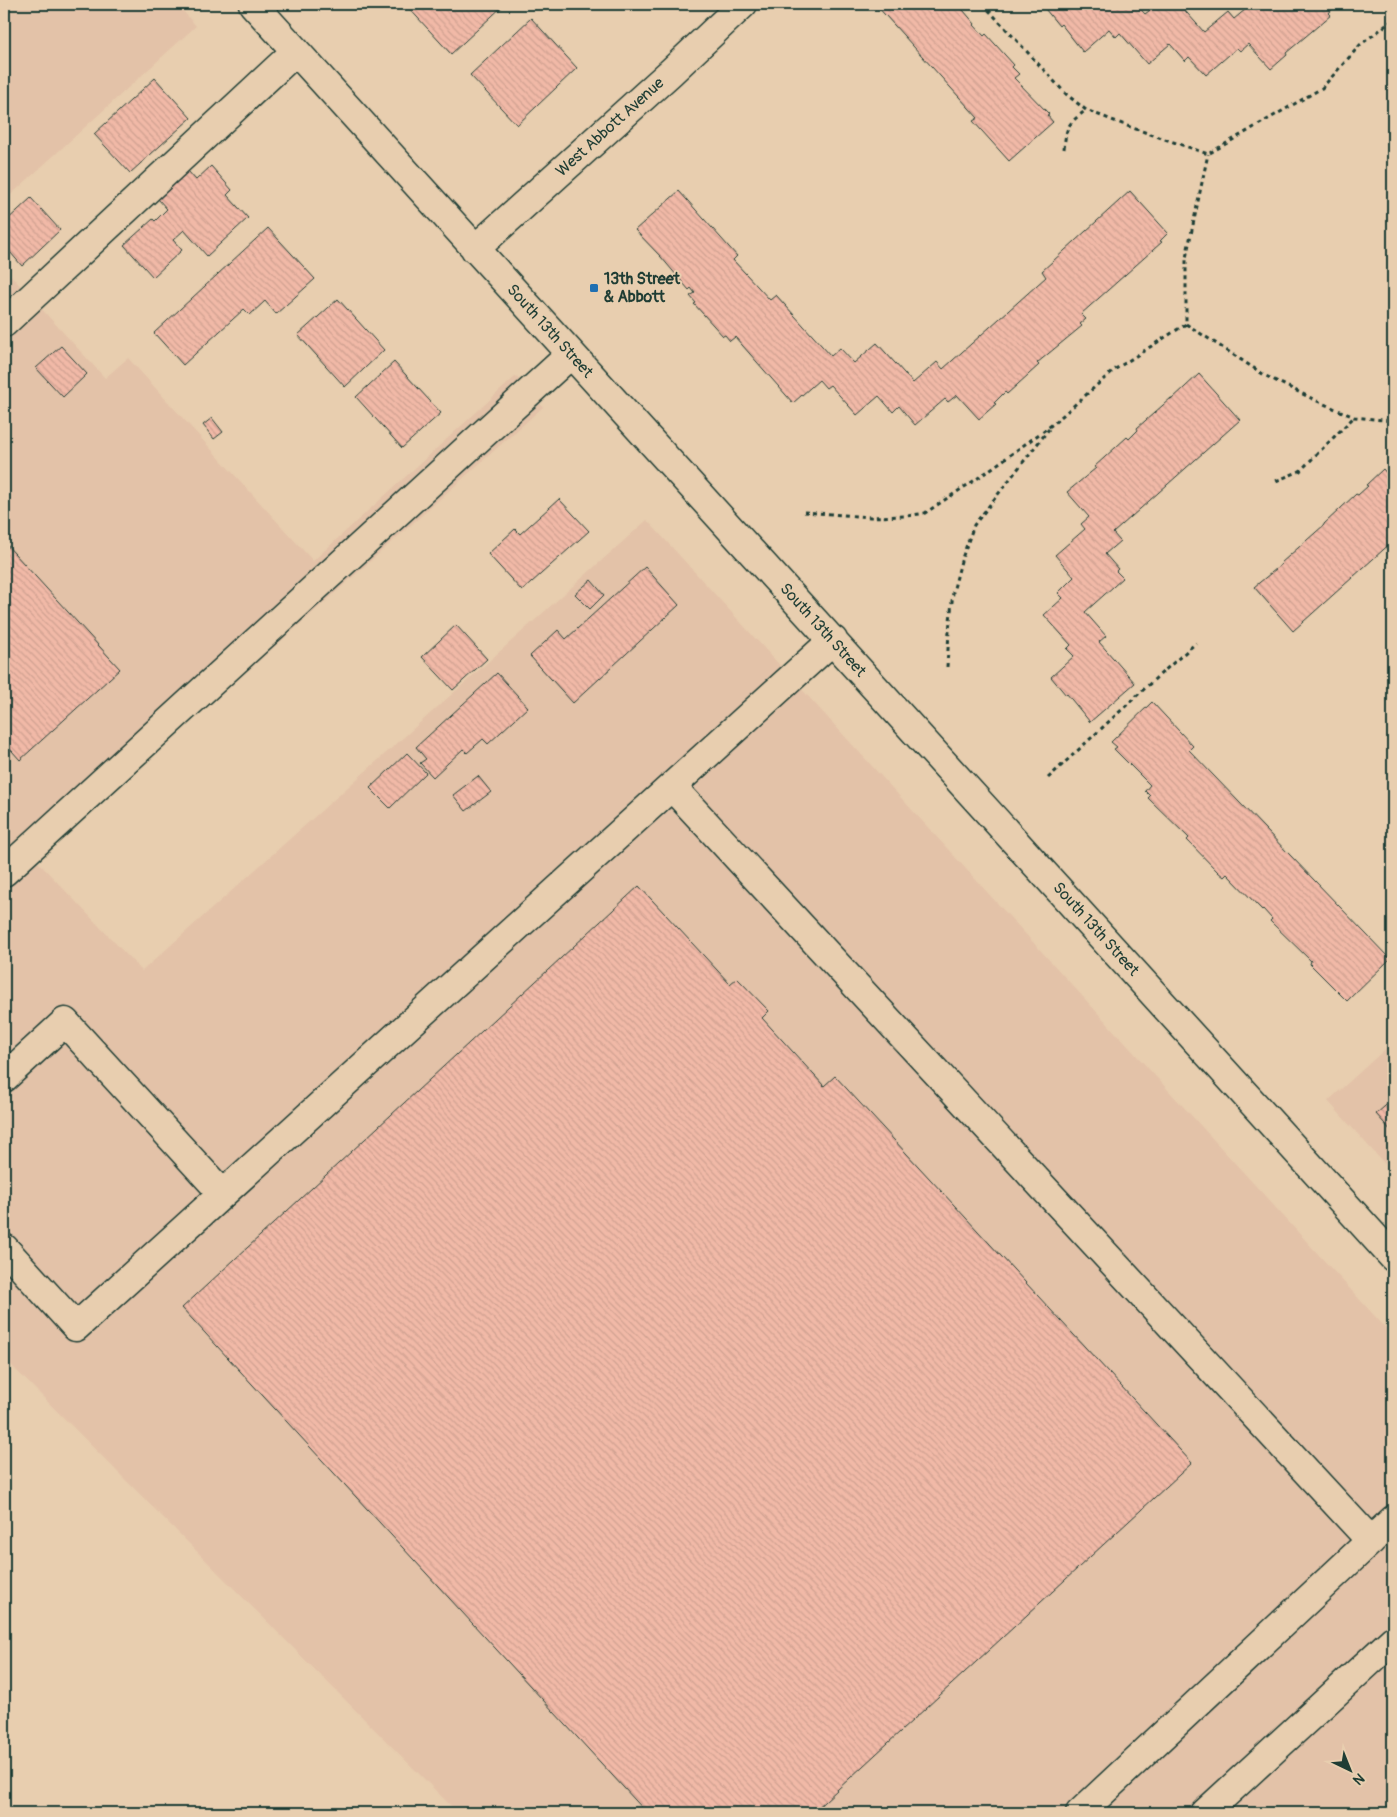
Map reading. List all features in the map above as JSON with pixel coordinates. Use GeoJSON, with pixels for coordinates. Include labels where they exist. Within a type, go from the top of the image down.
{"type":"FeatureCollection","features":[{"type":"Feature","properties":{"kind":"street","name":"South 13th Street"},"geometry":{"type":"LineString","coordinates":[[253,4],[1393,1256]]}},
{"type":"Feature","properties":{"kind":"street","name":"West Abbott Avenue"},"geometry":{"type":"LineString","coordinates":[[475,248],[671,72],[743,4]]}},
{"type":"Feature","properties":{"kind":"street"},"geometry":{"type":"LineString","coordinates":[[4,323],[296,51]]}},
{"type":"Feature","properties":{"kind":"street"},"geometry":{"type":"LineString","coordinates":[[4,872],[571,354]]}},
{"type":"Feature","properties":{"kind":"street"},"geometry":{"type":"LineString","coordinates":[[4,1248],[76,1327],[833,640]]}},
{"type":"Feature","properties":{"kind":"street"},"geometry":{"type":"LineString","coordinates":[[672,787],[1371,1541]]}},
{"type":"Feature","properties":{"kind":"street"},"geometry":{"type":"LineString","coordinates":[[4,1078],[65,1022],[222,1193]]}},
{"type":"Feature","properties":{"kind":"street"},"geometry":{"type":"LineString","coordinates":[[1080,1813],[1393,1520]]}},
{"type":"Feature","properties":{"kind":"street"},"geometry":{"type":"LineString","coordinates":[[1205,1813],[1393,1640]]}},
{"type":"Feature","properties":{"kind":"path"},"geometry":{"type":"LineString","coordinates":[[983,4],[1066,94],[1086,110],[1208,154]]}},
{"type":"Feature","properties":{"kind":"path"},"geometry":{"type":"LineString","coordinates":[[1186,324],[1186,258],[1208,154],[1322,88],[1360,45],[1393,20]]}},
{"type":"Feature","properties":{"kind":"path"},"geometry":{"type":"LineString","coordinates":[[1064,149],[1065,131],[1072,121],[1086,110]]}},
{"type":"Feature","properties":{"kind":"path"},"geometry":{"type":"LineString","coordinates":[[1186,324],[1266,376],[1354,417],[1393,421]]}},
{"type":"Feature","properties":{"kind":"path"},"geometry":{"type":"LineString","coordinates":[[804,512],[870,517],[907,516],[926,513],[1053,424],[1114,370],[1186,324]]}},
{"type":"Feature","properties":{"kind":"path"},"geometry":{"type":"LineString","coordinates":[[1276,481],[1300,471],[1354,417]]}},
{"type":"Feature","properties":{"kind":"path"},"geometry":{"type":"LineString","coordinates":[[947,667],[953,592],[961,561],[974,525],[1001,488],[1053,424]]}},
{"type":"Feature","properties":{"kind":"path"},"geometry":{"type":"LineString","coordinates":[[1048,778],[1196,643]]}},
{"type":"Feature","properties":{"kind":"shaded area"},"geometry":{"type":"Polygon","coordinates":[[[4,4],[177,4],[196,26],[4,201],[4,4]]]}},
{"type":"Feature","properties":{"kind":"shaded area"},"geometry":{"type":"Polygon","coordinates":[[[4,268],[105,378],[128,358],[313,561],[516,376],[543,407],[36,860],[142,971],[647,520],[1393,1336],[1393,1813],[458,1813],[4,1358],[4,268]]]}},
{"type":"Feature","properties":{"kind":"shaded area"},"geometry":{"type":"Polygon","coordinates":[[[1393,1042],[1393,1173],[1328,1101],[1393,1042]]]}},
{"type":"Feature","properties":{"kind":"building"},"geometry":{"type":"Polygon","coordinates":[[[407,4],[505,4],[451,54],[407,4]]]}},
{"type":"Feature","properties":{"kind":"building"},"geometry":{"type":"Polygon","coordinates":[[[958,4],[984,36],[986,34],[1014,65],[1012,67],[1019,74],[1014,78],[1049,114],[1047,115],[1053,122],[1009,161],[973,121],[978,118],[876,5],[958,4]]]}},
{"type":"Feature","properties":{"kind":"building"},"geometry":{"type":"Polygon","coordinates":[[[1041,4],[1136,4],[1145,14],[1158,4],[1179,4],[1204,32],[1228,12],[1234,19],[1252,4],[1332,4],[1334,7],[1329,13],[1331,15],[1286,53],[1287,55],[1271,69],[1248,44],[1240,51],[1237,48],[1206,75],[1189,57],[1185,61],[1170,44],[1147,64],[1120,33],[1116,37],[1109,29],[1083,52],[1061,24],[1059,26],[1041,4]]]}},
{"type":"Feature","properties":{"kind":"building"},"geometry":{"type":"Polygon","coordinates":[[[531,18],[577,68],[517,125],[470,75],[531,18]]]}},
{"type":"Feature","properties":{"kind":"building"},"geometry":{"type":"Polygon","coordinates":[[[155,78],[191,118],[130,173],[94,134],[155,78]]]}},
{"type":"Feature","properties":{"kind":"building"},"geometry":{"type":"Polygon","coordinates":[[[211,166],[232,190],[227,195],[248,218],[207,256],[184,230],[173,240],[182,250],[153,277],[124,245],[167,209],[158,199],[188,171],[196,180],[211,166]]]}},
{"type":"Feature","properties":{"kind":"building"},"geometry":{"type":"Polygon","coordinates":[[[679,191],[737,256],[733,260],[770,300],[776,295],[831,356],[840,348],[854,363],[877,343],[913,383],[937,362],[943,369],[1046,277],[1042,271],[1130,191],[1168,233],[1160,241],[1162,242],[1081,314],[1086,319],[1080,324],[1082,326],[1037,363],[1039,365],[1007,394],[1005,392],[994,403],[996,404],[979,419],[957,395],[948,402],[945,399],[915,425],[899,406],[893,412],[879,396],[857,415],[830,385],[826,388],[819,380],[793,403],[735,337],[730,341],[725,335],[723,336],[694,304],[696,303],[690,296],[695,293],[691,288],[689,290],[635,230],[679,191]]]}},
{"type":"Feature","properties":{"kind":"building"},"geometry":{"type":"Polygon","coordinates":[[[31,198],[60,230],[22,266],[4,245],[4,223],[31,198]]]}},
{"type":"Feature","properties":{"kind":"building"},"geometry":{"type":"Polygon","coordinates":[[[268,228],[315,279],[276,314],[265,301],[250,315],[244,309],[183,365],[154,333],[268,228]]]}},
{"type":"Feature","properties":{"kind":"building"},"geometry":{"type":"Polygon","coordinates":[[[338,299],[384,350],[345,387],[298,335],[338,299]]]}},
{"type":"Feature","properties":{"kind":"building"},"geometry":{"type":"Polygon","coordinates":[[[61,346],[87,374],[63,397],[36,368],[61,346]]]}},
{"type":"Feature","properties":{"kind":"building"},"geometry":{"type":"Polygon","coordinates":[[[394,362],[441,413],[402,448],[356,397],[394,362]]]}},
{"type":"Feature","properties":{"kind":"building"},"geometry":{"type":"Polygon","coordinates":[[[1199,374],[1240,420],[1113,533],[1120,541],[1105,554],[1123,578],[1085,612],[1106,636],[1099,642],[1135,683],[1090,722],[1051,677],[1074,656],[1067,649],[1071,645],[1044,615],[1063,598],[1058,593],[1074,577],[1055,555],[1085,529],[1081,524],[1089,517],[1067,492],[1096,468],[1094,467],[1127,437],[1129,439],[1138,430],[1137,428],[1199,374]]]}},
{"type":"Feature","properties":{"kind":"building"},"geometry":{"type":"Polygon","coordinates":[[[212,418],[223,432],[214,439],[203,425],[212,418]]]}},
{"type":"Feature","properties":{"kind":"building"},"geometry":{"type":"Polygon","coordinates":[[[1383,469],[1393,481],[1393,541],[1293,631],[1254,587],[1282,564],[1356,494],[1358,495],[1368,486],[1366,485],[1383,469]]]}},
{"type":"Feature","properties":{"kind":"building"},"geometry":{"type":"Polygon","coordinates":[[[559,499],[589,531],[522,591],[488,554],[515,529],[520,534],[559,499]]]}},
{"type":"Feature","properties":{"kind":"building"},"geometry":{"type":"Polygon","coordinates":[[[4,542],[120,669],[20,760],[4,742],[4,542]]]}},
{"type":"Feature","properties":{"kind":"building"},"geometry":{"type":"Polygon","coordinates":[[[645,567],[679,605],[573,703],[530,656],[558,630],[566,639],[645,567]]]}},
{"type":"Feature","properties":{"kind":"building"},"geometry":{"type":"Polygon","coordinates":[[[591,580],[604,595],[590,609],[575,594],[591,580]]]}},
{"type":"Feature","properties":{"kind":"building"},"geometry":{"type":"Polygon","coordinates":[[[456,625],[487,659],[453,690],[422,657],[456,625]]]}},
{"type":"Feature","properties":{"kind":"building"},"geometry":{"type":"Polygon","coordinates":[[[497,673],[528,707],[488,744],[483,739],[467,753],[463,749],[433,777],[420,763],[426,759],[416,747],[497,673]]]}},
{"type":"Feature","properties":{"kind":"building"},"geometry":{"type":"Polygon","coordinates":[[[1152,702],[1193,746],[1189,750],[1390,959],[1347,1001],[1310,964],[1311,961],[1270,921],[1272,919],[1263,909],[1227,874],[1224,877],[1218,872],[1187,840],[1189,838],[1148,798],[1150,796],[1145,791],[1150,785],[1114,749],[1117,747],[1111,742],[1152,702]]]}},
{"type":"Feature","properties":{"kind":"building"},"geometry":{"type":"Polygon","coordinates":[[[407,753],[426,773],[390,808],[370,788],[407,753]]]}},
{"type":"Feature","properties":{"kind":"building"},"geometry":{"type":"Polygon","coordinates":[[[478,776],[491,792],[466,811],[453,795],[478,776]]]}},
{"type":"Feature","properties":{"kind":"building"},"geometry":{"type":"Polygon","coordinates":[[[639,886],[730,984],[737,978],[769,1011],[762,1018],[824,1086],[835,1076],[1192,1463],[812,1813],[647,1813],[182,1308],[639,886]]]}},
{"type":"Feature","properties":{"kind":"building"},"geometry":{"type":"Polygon","coordinates":[[[1393,1099],[1393,1133],[1376,1114],[1393,1099]]]}},
{"type":"Feature","properties":{"kind":"building"},"geometry":{"type":"Polygon","coordinates":[[[1393,1802],[1393,1813],[1381,1813],[1393,1802]]]}},
{"type":"Feature","properties":{"kind":"place","name":"13th Street & Abbott"},"geometry":{"type":"Point","coordinates":[594,288]}}]}
